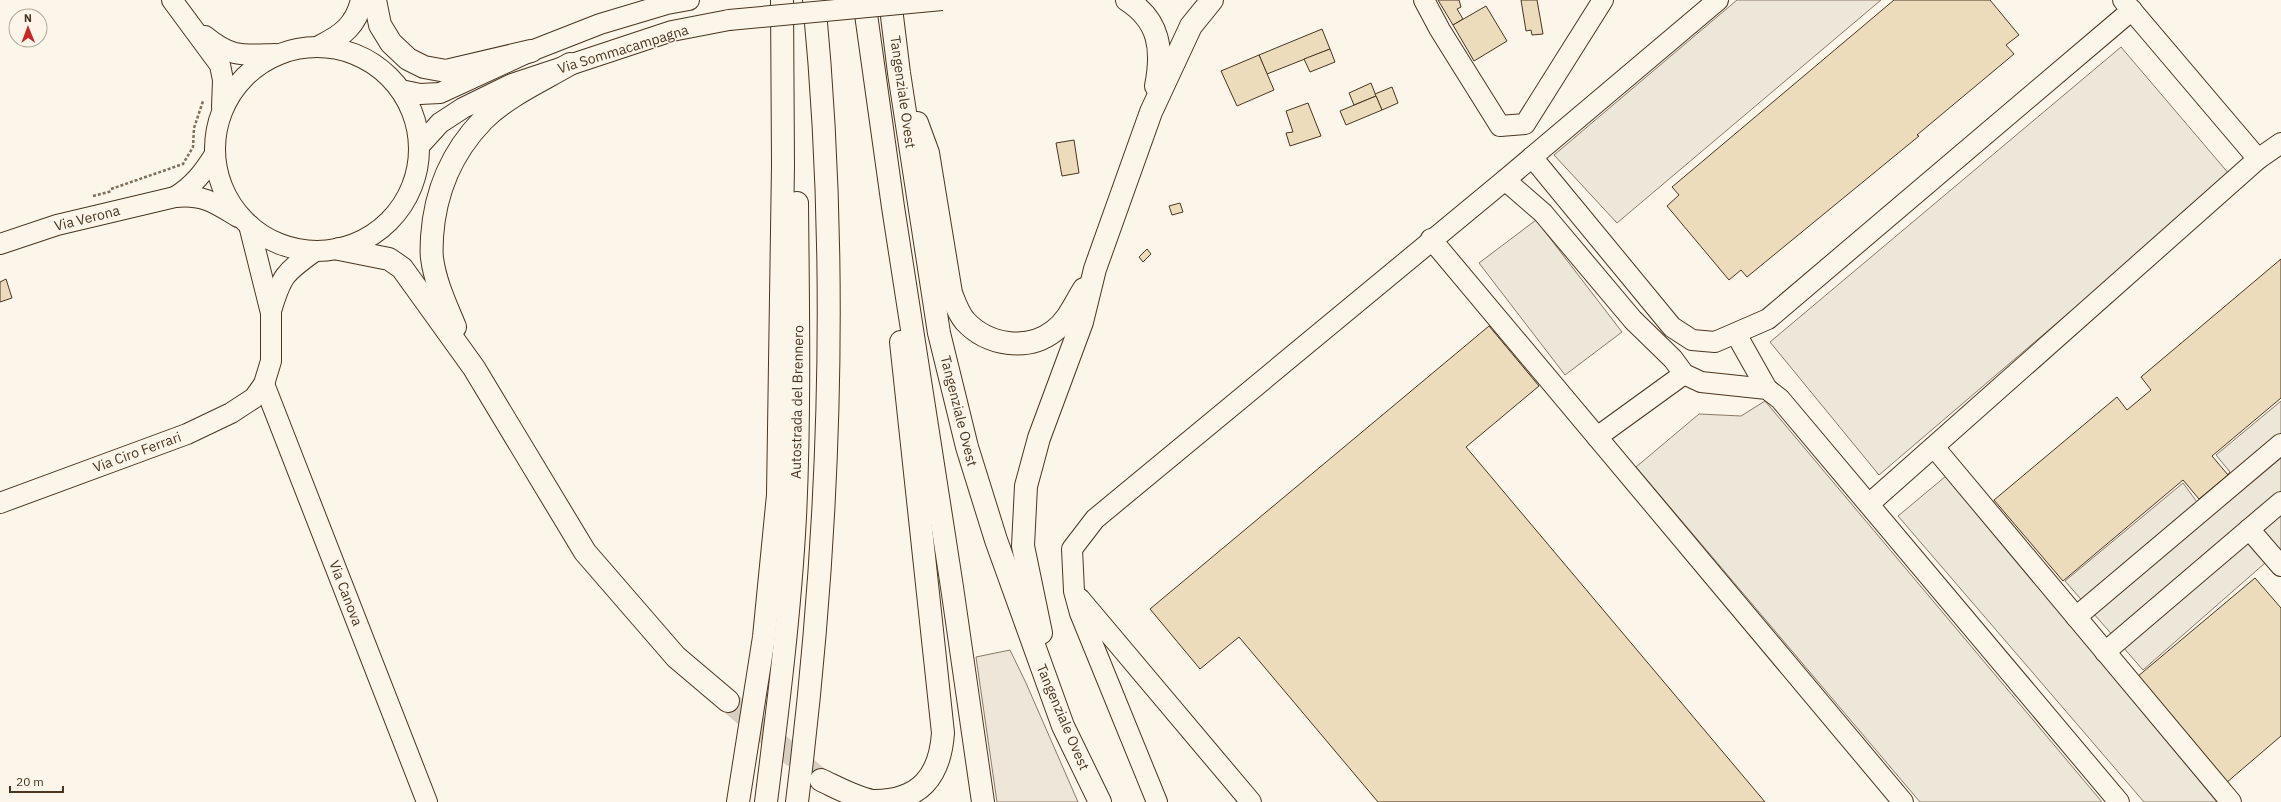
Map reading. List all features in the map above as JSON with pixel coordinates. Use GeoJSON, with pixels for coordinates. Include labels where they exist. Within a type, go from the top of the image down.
{"type":"FeatureCollection","features":[{"type":"Feature","properties":{"kind":"highway"},"geometry":{"type":"LineString","coordinates":[[321,46],[340,36],[352,25],[362,0]]}},
{"type":"Feature","properties":{"kind":"highway"},"geometry":{"type":"LineString","coordinates":[[375,0],[380,25],[391,43],[408,59],[424,67],[446,71],[531,52]]}},
{"type":"Feature","properties":{"kind":"highway"},"geometry":{"type":"LineString","coordinates":[[738,802],[764,637],[778,495],[783,164],[783,0]]}},
{"type":"Feature","properties":{"kind":"highway","name":"Autostrada del Brennero"},"geometry":{"type":"LineString","coordinates":[[766,802],[786,639],[795,516],[798,315],[797,191],[783,0]]}},
{"type":"Feature","properties":{"kind":"highway","name":"Autostrada del Brennero"},"geometry":{"type":"LineString","coordinates":[[797,802],[816,623],[825,489],[828,384],[825,159],[814,0]]}},
{"type":"Feature","properties":{"kind":"highway","name":"Tangenziale Ovest"},"geometry":{"type":"LineString","coordinates":[[864,0],[893,207],[952,587],[983,802]]}},
{"type":"Feature","properties":{"kind":"highway","name":"Tangenziale Ovest"},"geometry":{"type":"LineString","coordinates":[[890,0],[899,73],[939,332],[967,447],[996,540],[1063,726],[1100,802]]}},
{"type":"Feature","properties":{"kind":"highway"},"geometry":{"type":"LineString","coordinates":[[1127,0],[1150,21],[1158,40],[1160,65],[1151,112]]}},
{"type":"Feature","properties":{"kind":"highway"},"geometry":{"type":"LineString","coordinates":[[1063,726],[1026,567],[1023,527],[1026,486],[1039,438],[1082,322],[1096,269],[1151,112],[1191,26],[1212,0]]}},
{"type":"Feature","properties":{"kind":"highway"},"geometry":{"type":"LineString","coordinates":[[474,368],[441,295],[432,257],[434,213],[443,181],[458,151],[484,120],[507,100],[570,64]]}},
{"type":"Feature","properties":{"kind":"highway"},"geometry":{"type":"LineString","coordinates":[[899,73],[928,154],[950,287],[957,309],[965,320],[976,330],[999,342],[1027,342],[1040,338],[1053,332],[1063,324],[1096,269]]}},
{"type":"Feature","properties":{"kind":"highway"},"geometry":{"type":"LineString","coordinates":[[842,802],[821,780],[854,795],[873,801],[900,800],[920,791],[927,784],[939,764],[942,751],[943,733],[902,363],[893,207]]}},
{"type":"Feature","properties":{"kind":"highway"},"geometry":{"type":"LineString","coordinates":[[339,249],[389,259],[402,268],[474,368],[584,552],[676,657],[728,701]]}},
{"type":"Feature","properties":{"kind":"street"},"geometry":{"type":"LineString","coordinates":[[172,0],[220,65],[223,80],[222,109]]}},
{"type":"Feature","properties":{"kind":"street","name":"Via Sommacampagna"},"geometry":{"type":"LineString","coordinates":[[401,90],[420,94],[440,93],[531,52],[600,24],[667,4],[689,0]]}},
{"type":"Feature","properties":{"kind":"street","name":"Via Sommacampagna"},"geometry":{"type":"LineString","coordinates":[[420,145],[440,123],[463,108],[512,84],[672,31],[728,20],[942,0]]}},
{"type":"Feature","properties":{"kind":"street"},"geometry":{"type":"LineString","coordinates":[[1424,0],[1440,30],[1500,126],[1525,124],[1603,0]]}},
{"type":"Feature","properties":{"kind":"street"},"geometry":{"type":"LineString","coordinates":[[1157,802],[1080,613],[1074,591],[1072,549],[1095,519],[1431,239],[1505,180],[1718,0]]}},
{"type":"Feature","properties":{"kind":"street"},"geometry":{"type":"LineString","coordinates":[[1532,157],[1672,327],[1692,340],[1715,342],[1768,319],[2127,5],[2258,159]]}},
{"type":"Feature","properties":{"kind":"street"},"geometry":{"type":"LineString","coordinates":[[191,24],[223,50],[237,55],[279,54]]}},
{"type":"Feature","properties":{"kind":"street"},"geometry":{"type":"LineString","coordinates":[[176,197],[192,195],[206,198],[246,223],[280,244],[315,251],[339,249],[361,241],[382,228],[398,211],[411,191],[416,176],[420,145],[415,116],[401,90],[386,72],[366,58],[344,50],[321,46],[299,48],[279,54],[259,64],[242,79],[231,93],[222,109],[216,130],[214,154],[219,178],[226,196],[246,223],[270,313],[271,361],[264,384]]}},
{"type":"Feature","properties":{"kind":"street"},"geometry":{"type":"LineString","coordinates":[[1869,504],[2258,159],[2281,142]]}},
{"type":"Feature","properties":{"kind":"street"},"geometry":{"type":"LineString","coordinates":[[176,197],[188,189],[203,173],[214,154]]}},
{"type":"Feature","properties":{"kind":"street"},"geometry":{"type":"LineString","coordinates":[[1505,180],[1542,213],[1633,320],[1672,359],[1684,374],[1701,382],[1767,389]]}},
{"type":"Feature","properties":{"kind":"street","name":"Via Verona"},"geometry":{"type":"LineString","coordinates":[[0,244],[83,218],[176,197]]}},
{"type":"Feature","properties":{"kind":"street"},"geometry":{"type":"LineString","coordinates":[[1431,239],[1903,802]]}},
{"type":"Feature","properties":{"kind":"street"},"geometry":{"type":"LineString","coordinates":[[270,313],[279,283],[288,271],[315,251]]}},
{"type":"Feature","properties":{"kind":"street"},"geometry":{"type":"LineString","coordinates":[[1736,334],[1767,389],[1780,399],[2119,802]]}},
{"type":"Feature","properties":{"kind":"street"},"geometry":{"type":"LineString","coordinates":[[1597,437],[1684,374]]}},
{"type":"Feature","properties":{"kind":"street","name":"Via Ciro Ferrari"},"geometry":{"type":"LineString","coordinates":[[0,503],[200,428],[231,413],[254,398],[264,384]]}},
{"type":"Feature","properties":{"kind":"street","name":"Via Canova"},"geometry":{"type":"LineString","coordinates":[[264,384],[427,802]]}},
{"type":"Feature","properties":{"kind":"street"},"geometry":{"type":"LineString","coordinates":[[2076,617],[2281,444]]}},
{"type":"Feature","properties":{"kind":"street"},"geometry":{"type":"LineString","coordinates":[[1934,447],[2231,802]]}},
{"type":"Feature","properties":{"kind":"street"},"geometry":{"type":"LineString","coordinates":[[2105,652],[2281,502]]}},
{"type":"Feature","properties":{"kind":"street"},"geometry":{"type":"LineString","coordinates":[[2249,529],[2281,566]]}},
{"type":"Feature","properties":{"kind":"street"},"geometry":{"type":"LineString","coordinates":[[1074,591],[1250,802]]}},
{"type":"Feature","properties":{"kind":"path"},"geometry":{"type":"LineString","coordinates":[[111,189],[183,164],[193,147],[194,128],[204,99]]}},
{"type":"Feature","properties":{"kind":"shaded area"},"geometry":{"type":"Polygon","coordinates":[[[1737,0],[1881,0],[1617,223],[1554,155],[1737,0]]]}},
{"type":"Feature","properties":{"kind":"shaded area"},"geometry":{"type":"Polygon","coordinates":[[[2121,47],[2230,175],[1879,475],[1770,342],[2121,47]]]}},
{"type":"Feature","properties":{"kind":"shaded area"},"geometry":{"type":"Polygon","coordinates":[[[1536,220],[1622,332],[1565,375],[1479,263],[1536,220]]]}},
{"type":"Feature","properties":{"kind":"shaded area"},"geometry":{"type":"Polygon","coordinates":[[[1765,401],[2102,802],[1920,802],[1636,467],[1699,414],[1741,416],[1765,401]]]}},
{"type":"Feature","properties":{"kind":"shaded area"},"geometry":{"type":"Polygon","coordinates":[[[2281,401],[2281,549],[2143,670],[2065,581],[2183,483],[2197,502],[2230,472],[2216,455],[2281,401]]]}},
{"type":"Feature","properties":{"kind":"shaded area"},"geometry":{"type":"Polygon","coordinates":[[[1946,476],[2217,802],[2144,802],[1898,516],[1946,476]]]}},
{"type":"Feature","properties":{"kind":"shaded area"},"geometry":{"type":"Polygon","coordinates":[[[1010,650],[1078,802],[997,802],[976,657],[1010,650]]]}},
{"type":"Feature","properties":{"kind":"building"},"geometry":{"type":"Polygon","coordinates":[[[1438,0],[1459,0],[1461,7],[1457,9],[1463,19],[1453,25],[1438,0]]]}},
{"type":"Feature","properties":{"kind":"building"},"geometry":{"type":"Polygon","coordinates":[[[1521,0],[1537,0],[1543,34],[1532,35],[1531,30],[1526,31],[1521,0]]]}},
{"type":"Feature","properties":{"kind":"building"},"geometry":{"type":"Polygon","coordinates":[[[1894,0],[1990,0],[2019,35],[2006,45],[2014,54],[1917,135],[1919,136],[1747,277],[1741,270],[1729,280],[1667,206],[1679,195],[1672,187],[1894,0]]]}},
{"type":"Feature","properties":{"kind":"building"},"geometry":{"type":"Polygon","coordinates":[[[1486,6],[1507,41],[1474,61],[1453,25],[1486,6]]]}},
{"type":"Feature","properties":{"kind":"building"},"geometry":{"type":"Polygon","coordinates":[[[1322,29],[1330,49],[1267,74],[1259,55],[1322,29]]]}},
{"type":"Feature","properties":{"kind":"building"},"geometry":{"type":"Polygon","coordinates":[[[1330,49],[1335,62],[1310,72],[1304,59],[1330,49]]]}},
{"type":"Feature","properties":{"kind":"building"},"geometry":{"type":"Polygon","coordinates":[[[1259,55],[1274,90],[1237,106],[1221,71],[1259,55]]]}},
{"type":"Feature","properties":{"kind":"building"},"geometry":{"type":"Polygon","coordinates":[[[1371,83],[1376,96],[1354,105],[1349,93],[1371,83]]]}},
{"type":"Feature","properties":{"kind":"building"},"geometry":{"type":"Polygon","coordinates":[[[1392,87],[1398,103],[1382,110],[1375,94],[1392,87]]]}},
{"type":"Feature","properties":{"kind":"building"},"geometry":{"type":"Polygon","coordinates":[[[1376,96],[1382,110],[1346,125],[1340,111],[1376,96]]]}},
{"type":"Feature","properties":{"kind":"building"},"geometry":{"type":"Polygon","coordinates":[[[1308,103],[1321,136],[1290,146],[1286,133],[1293,132],[1286,111],[1308,103]]]}},
{"type":"Feature","properties":{"kind":"building"},"geometry":{"type":"Polygon","coordinates":[[[1074,140],[1079,173],[1062,176],[1056,143],[1074,140]]]}},
{"type":"Feature","properties":{"kind":"building"},"geometry":{"type":"Polygon","coordinates":[[[1180,203],[1183,212],[1172,215],[1169,206],[1180,203]]]}},
{"type":"Feature","properties":{"kind":"building"},"geometry":{"type":"Polygon","coordinates":[[[1147,249],[1151,254],[1143,262],[1139,257],[1147,249]]]}},
{"type":"Feature","properties":{"kind":"building"},"geometry":{"type":"Polygon","coordinates":[[[2281,259],[2281,398],[2212,456],[2228,475],[2199,499],[2183,480],[2063,581],[1994,500],[2117,397],[2127,410],[2151,390],[2141,377],[2281,259]]]}},
{"type":"Feature","properties":{"kind":"building"},"geometry":{"type":"Polygon","coordinates":[[[6,279],[12,298],[0,302],[0,282],[6,279]]]}},
{"type":"Feature","properties":{"kind":"building"},"geometry":{"type":"Polygon","coordinates":[[[1489,326],[1539,386],[1466,447],[1765,802],[1378,802],[1239,637],[1200,669],[1150,609],[1489,326]]]}},
{"type":"Feature","properties":{"kind":"building"},"geometry":{"type":"Polygon","coordinates":[[[2255,578],[2281,608],[2281,736],[2226,783],[2137,677],[2255,578]]]}},
{"type":"Feature","properties":{"kind":"tunnel"},"geometry":{"type":"LineString","coordinates":[[728,701],[821,780]]}}]}
